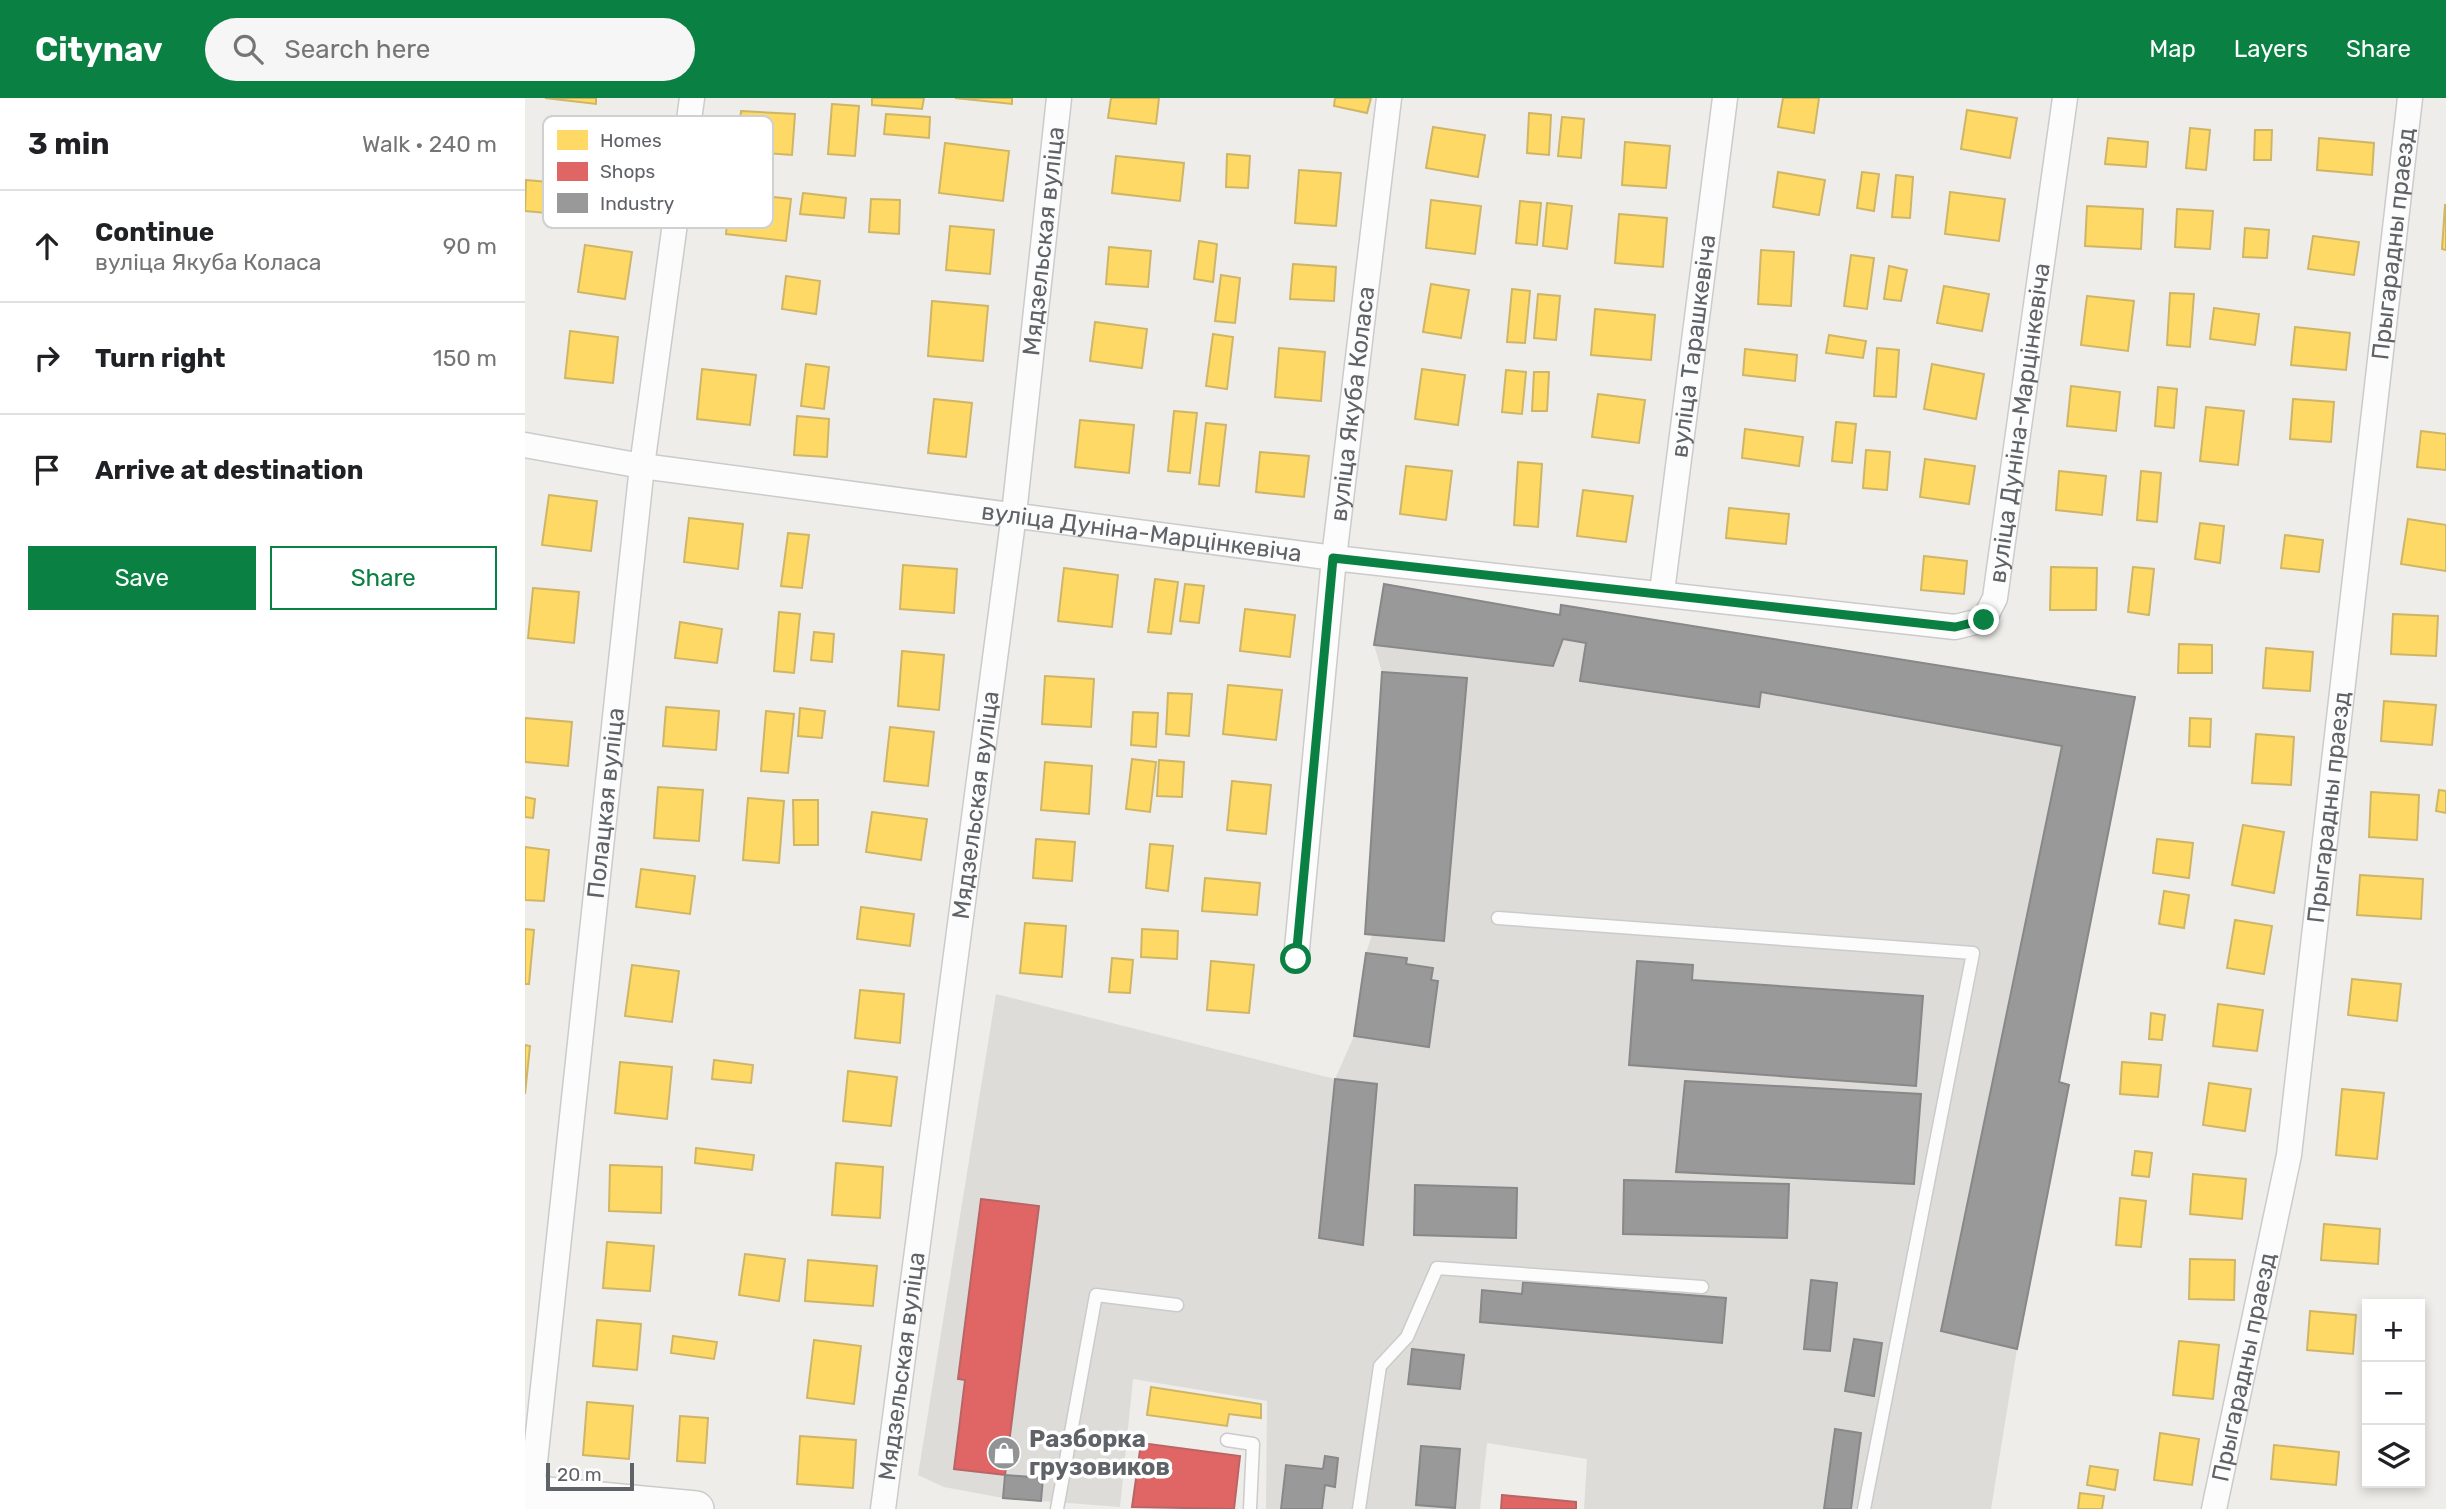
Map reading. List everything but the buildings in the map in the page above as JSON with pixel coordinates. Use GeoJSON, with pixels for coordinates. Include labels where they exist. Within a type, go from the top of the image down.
{"type":"FeatureCollection","features":[{"type":"Feature","properties":{"kind":"street","name":"Полацкая вуліца"},"geometry":{"type":"LineString","coordinates":[[690,116],[692,98]]}},
{"type":"Feature","properties":{"kind":"street","name":"Мядзельская вуліца"},"geometry":{"type":"LineString","coordinates":[[883,1509],[1014,514],[1059,98]]}},
{"type":"Feature","properties":{"kind":"street","name":"вуліца Якуба Коласа"},"geometry":{"type":"LineString","coordinates":[[1296,959],[1333,558],[1389,98]]}},
{"type":"Feature","properties":{"kind":"street","name":"вуліца Тарашкевіча"},"geometry":{"type":"LineString","coordinates":[[1662,593],[1724,98]]}},
{"type":"Feature","properties":{"kind":"street","name":"вуліца Дуніна-Марцінкевіча"},"geometry":{"type":"LineString","coordinates":[[525,445],[642,466],[1333,558],[1955,627],[1984,620],[1995,598],[2065,98]]}},
{"type":"Feature","properties":{"kind":"street","name":"Прыгарадны праезд"},"geometry":{"type":"LineString","coordinates":[[2214,1509],[2289,1155],[2410,98]]}},
{"type":"Feature","properties":{"kind":"street","name":"Полацкая вуліца"},"geometry":{"type":"LineString","coordinates":[[529,1498],[642,466],[674,228]]}},
{"type":"Feature","properties":{"kind":"street"},"geometry":{"type":"LineString","coordinates":[[529,1498],[696,1509]]}},
{"type":"Feature","properties":{"kind":"lane"},"geometry":{"type":"LineString","coordinates":[[1498,918],[1973,953],[1864,1509]]}},
{"type":"Feature","properties":{"kind":"lane"},"geometry":{"type":"LineString","coordinates":[[1359,1509],[1380,1366],[1407,1337],[1437,1268],[1702,1287]]}},
{"type":"Feature","properties":{"kind":"lane"},"geometry":{"type":"LineString","coordinates":[[1057,1509],[1096,1295],[1177,1305]]}},
{"type":"Feature","properties":{"kind":"lane"},"geometry":{"type":"LineString","coordinates":[[1227,1440],[1253,1444],[1250,1509]]}},
{"type":"Feature","properties":{"kind":"shaded area"},"geometry":{"type":"Polygon","coordinates":[[[1384,584],[1559,615],[1561,605],[2135,697],[2059,1082],[2069,1085],[2017,1349],[1991,1509],[1584,1509],[1587,1459],[1487,1443],[1480,1509],[1266,1509],[1267,1401],[1133,1379],[1120,1507],[1003,1498],[944,1487],[918,1475],[996,994],[1335,1079],[1354,1036],[1366,953],[1372,935],[1365,934],[1382,672],[1374,645],[1384,584]]]}},
{"type":"Feature","properties":{"kind":"place","name":"Разборка грузовиков"},"geometry":{"type":"Point","coordinates":[1004,1453]}},
{"type":"Feature","properties":{"kind":"route"},"geometry":{"type":"LineString","coordinates":[[1296,959],[1333,558],[1955,627],[1984,620]]}}]}
